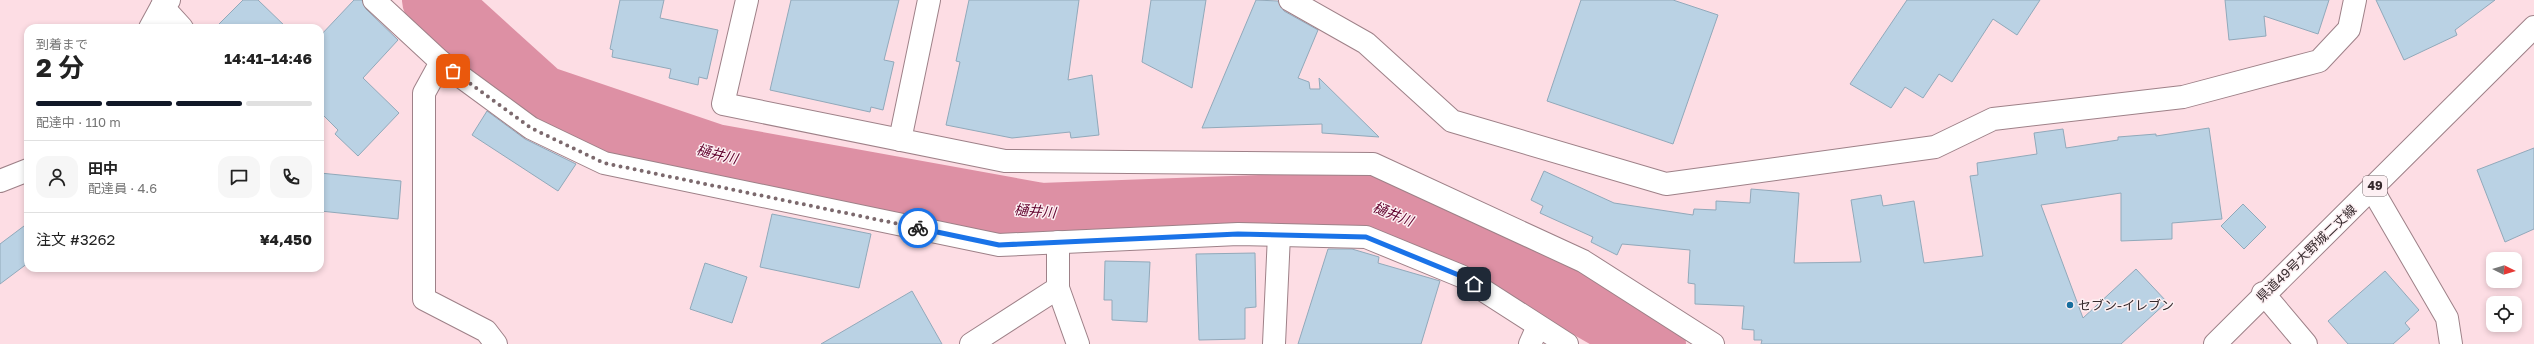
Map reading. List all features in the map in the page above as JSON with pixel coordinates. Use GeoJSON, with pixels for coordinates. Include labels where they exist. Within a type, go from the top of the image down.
{"type":"FeatureCollection","features":[{"type":"Feature","properties":{"kind":"street"},"geometry":{"type":"LineString","coordinates":[[374,0],[440,62],[531,128],[604,163],[999,245],[1238,234],[1366,237],[1461,276],[1534,335],[1567,344]]}},
{"type":"Feature","properties":{"kind":"street"},"geometry":{"type":"LineString","coordinates":[[747,0],[724,104],[1005,161],[1373,164],[1583,261],[1713,344]]}},
{"type":"Feature","properties":{"kind":"street"},"geometry":{"type":"LineString","coordinates":[[900,140],[929,0]]}},
{"type":"Feature","properties":{"kind":"street"},"geometry":{"type":"LineString","coordinates":[[1290,0],[1366,43],[1452,121],[1666,184],[1935,147],[1993,119],[2183,97],[2319,61],[2349,29],[2356,0]]}},
{"type":"Feature","properties":{"kind":"street"},"geometry":{"type":"LineString","coordinates":[[152,24],[165,3],[179,24]]}},
{"type":"Feature","properties":{"kind":"street","name":"県道49号大野城二丈線"},"geometry":{"type":"LineString","coordinates":[[2215,344],[2264,293],[2372,189],[2534,26]]}},
{"type":"Feature","properties":{"kind":"street"},"geometry":{"type":"LineString","coordinates":[[440,62],[424,93],[424,299],[486,332],[496,344]]}},
{"type":"Feature","properties":{"kind":"street"},"geometry":{"type":"LineString","coordinates":[[0,181],[24,172]]}},
{"type":"Feature","properties":{"kind":"street"},"geometry":{"type":"LineString","coordinates":[[2372,189],[2447,318],[2451,344]]}},
{"type":"Feature","properties":{"kind":"street"},"geometry":{"type":"LineString","coordinates":[[1274,344],[1279,235]]}},
{"type":"Feature","properties":{"kind":"street"},"geometry":{"type":"LineString","coordinates":[[1058,242],[1058,288],[1078,344]]}},
{"type":"Feature","properties":{"kind":"street"},"geometry":{"type":"LineString","coordinates":[[971,344],[1058,288]]}},
{"type":"Feature","properties":{"kind":"street"},"geometry":{"type":"LineString","coordinates":[[2264,293],[2306,344]]}},
{"type":"Feature","properties":{"kind":"building"},"geometry":{"type":"Polygon","coordinates":[[[243,0],[258,0],[283,24],[219,24],[243,0]]]}},
{"type":"Feature","properties":{"kind":"building"},"geometry":{"type":"Polygon","coordinates":[[[354,0],[362,0],[366,9],[398,40],[363,78],[399,113],[358,156],[335,134],[338,130],[324,116],[324,32],[354,0]]]}},
{"type":"Feature","properties":{"kind":"building"},"geometry":{"type":"Polygon","coordinates":[[[620,0],[664,0],[660,18],[718,30],[707,79],[699,77],[698,85],[669,78],[671,69],[612,57],[613,50],[610,49],[620,0]]]}},
{"type":"Feature","properties":{"kind":"building"},"geometry":{"type":"Polygon","coordinates":[[[791,0],[899,0],[884,60],[894,62],[883,110],[871,107],[870,112],[770,90],[791,0]]]}},
{"type":"Feature","properties":{"kind":"building"},"geometry":{"type":"Polygon","coordinates":[[[969,0],[1079,0],[1068,80],[1092,75],[1099,135],[1071,138],[1070,132],[1012,138],[946,125],[960,62],[956,61],[969,0]]]}},
{"type":"Feature","properties":{"kind":"building"},"geometry":{"type":"Polygon","coordinates":[[[1151,0],[1206,0],[1192,88],[1142,62],[1151,0]]]}},
{"type":"Feature","properties":{"kind":"building"},"geometry":{"type":"Polygon","coordinates":[[[1256,0],[1278,1],[1284,11],[1318,30],[1298,78],[1309,82],[1310,89],[1320,89],[1319,78],[1379,137],[1322,133],[1322,124],[1202,128],[1256,0]]]}},
{"type":"Feature","properties":{"kind":"building"},"geometry":{"type":"Polygon","coordinates":[[[1581,0],[1673,0],[1718,15],[1673,144],[1547,101],[1581,0]]]}},
{"type":"Feature","properties":{"kind":"building"},"geometry":{"type":"Polygon","coordinates":[[[1907,0],[2040,0],[2017,35],[1993,19],[1952,82],[1939,74],[1923,98],[1905,87],[1891,108],[1850,84],[1907,0]]]}},
{"type":"Feature","properties":{"kind":"building"},"geometry":{"type":"Polygon","coordinates":[[[2225,0],[2329,0],[2318,34],[2264,16],[2266,36],[2229,40],[2225,0]]]}},
{"type":"Feature","properties":{"kind":"building"},"geometry":{"type":"Polygon","coordinates":[[[2376,0],[2495,0],[2455,30],[2457,35],[2404,60],[2376,0]]]}},
{"type":"Feature","properties":{"kind":"building"},"geometry":{"type":"Polygon","coordinates":[[[487,111],[525,139],[576,164],[558,191],[472,135],[487,111]]]}},
{"type":"Feature","properties":{"kind":"building"},"geometry":{"type":"Polygon","coordinates":[[[2209,128],[2222,219],[2172,223],[2172,239],[2121,241],[2121,193],[2041,205],[2083,318],[2136,269],[2167,302],[2121,344],[1761,344],[1762,340],[1754,340],[1754,330],[1742,329],[1744,306],[1695,304],[1695,284],[1688,283],[1690,250],[1622,244],[1617,255],[1591,242],[1593,237],[1540,213],[1543,206],[1531,200],[1544,171],[1614,203],[1693,215],[1694,209],[1716,210],[1716,201],[1750,203],[1751,189],[1799,193],[1794,263],[1861,262],[1851,200],[1881,195],[1883,206],[1914,201],[1924,263],[1983,256],[1970,176],[1978,175],[1977,163],[2037,154],[2034,133],[2063,129],[2066,148],[2118,140],[2118,137],[2156,134],[2156,136],[2209,128]]]}},
{"type":"Feature","properties":{"kind":"building"},"geometry":{"type":"Polygon","coordinates":[[[2534,148],[2534,229],[2505,242],[2477,170],[2534,148]]]}},
{"type":"Feature","properties":{"kind":"building"},"geometry":{"type":"Polygon","coordinates":[[[324,173],[401,181],[398,219],[324,211],[324,173]]]}},
{"type":"Feature","properties":{"kind":"building"},"geometry":{"type":"Polygon","coordinates":[[[2243,204],[2266,227],[2244,249],[2221,226],[2243,204]]]}},
{"type":"Feature","properties":{"kind":"building"},"geometry":{"type":"Polygon","coordinates":[[[772,214],[871,234],[859,288],[760,267],[772,214]]]}},
{"type":"Feature","properties":{"kind":"building"},"geometry":{"type":"Polygon","coordinates":[[[24,226],[24,266],[0,284],[0,244],[24,226]]]}},
{"type":"Feature","properties":{"kind":"building"},"geometry":{"type":"Polygon","coordinates":[[[1328,249],[1352,249],[1379,257],[1378,263],[1440,281],[1421,344],[1298,344],[1328,249]]]}},
{"type":"Feature","properties":{"kind":"building"},"geometry":{"type":"Polygon","coordinates":[[[1255,253],[1256,307],[1245,308],[1245,339],[1199,340],[1196,254],[1255,253]]]}},
{"type":"Feature","properties":{"kind":"building"},"geometry":{"type":"Polygon","coordinates":[[[1105,261],[1150,262],[1147,322],[1112,320],[1112,300],[1104,300],[1105,261]]]}},
{"type":"Feature","properties":{"kind":"building"},"geometry":{"type":"Polygon","coordinates":[[[705,263],[747,277],[732,323],[690,309],[705,263]]]}},
{"type":"Feature","properties":{"kind":"building"},"geometry":{"type":"Polygon","coordinates":[[[2385,271],[2419,310],[2405,323],[2410,329],[2393,344],[2348,344],[2328,321],[2385,271]]]}},
{"type":"Feature","properties":{"kind":"building"},"geometry":{"type":"Polygon","coordinates":[[[912,291],[942,344],[821,344],[912,291]]]}},
{"type":"Feature","properties":{"kind":"waterway","name":"樋井川"},"geometry":{"type":"LineString","coordinates":[[434,0],[541,97],[715,156],[1041,215],[1369,203],[1520,267],[1654,344]]}},
{"type":"Feature","properties":{"kind":"way so far"},"geometry":{"type":"LineString","coordinates":[[453,71],[531,128],[604,163],[918,228]]}},
{"type":"Feature","properties":{"kind":"place","name":"セブン-イレブン"},"geometry":{"type":"Point","coordinates":[2070,305]}},
{"type":"Feature","properties":{"kind":"route"},"geometry":{"type":"LineString","coordinates":[[918,228],[999,245],[1238,234],[1366,237],[1461,276],[1474,284]]}}]}
